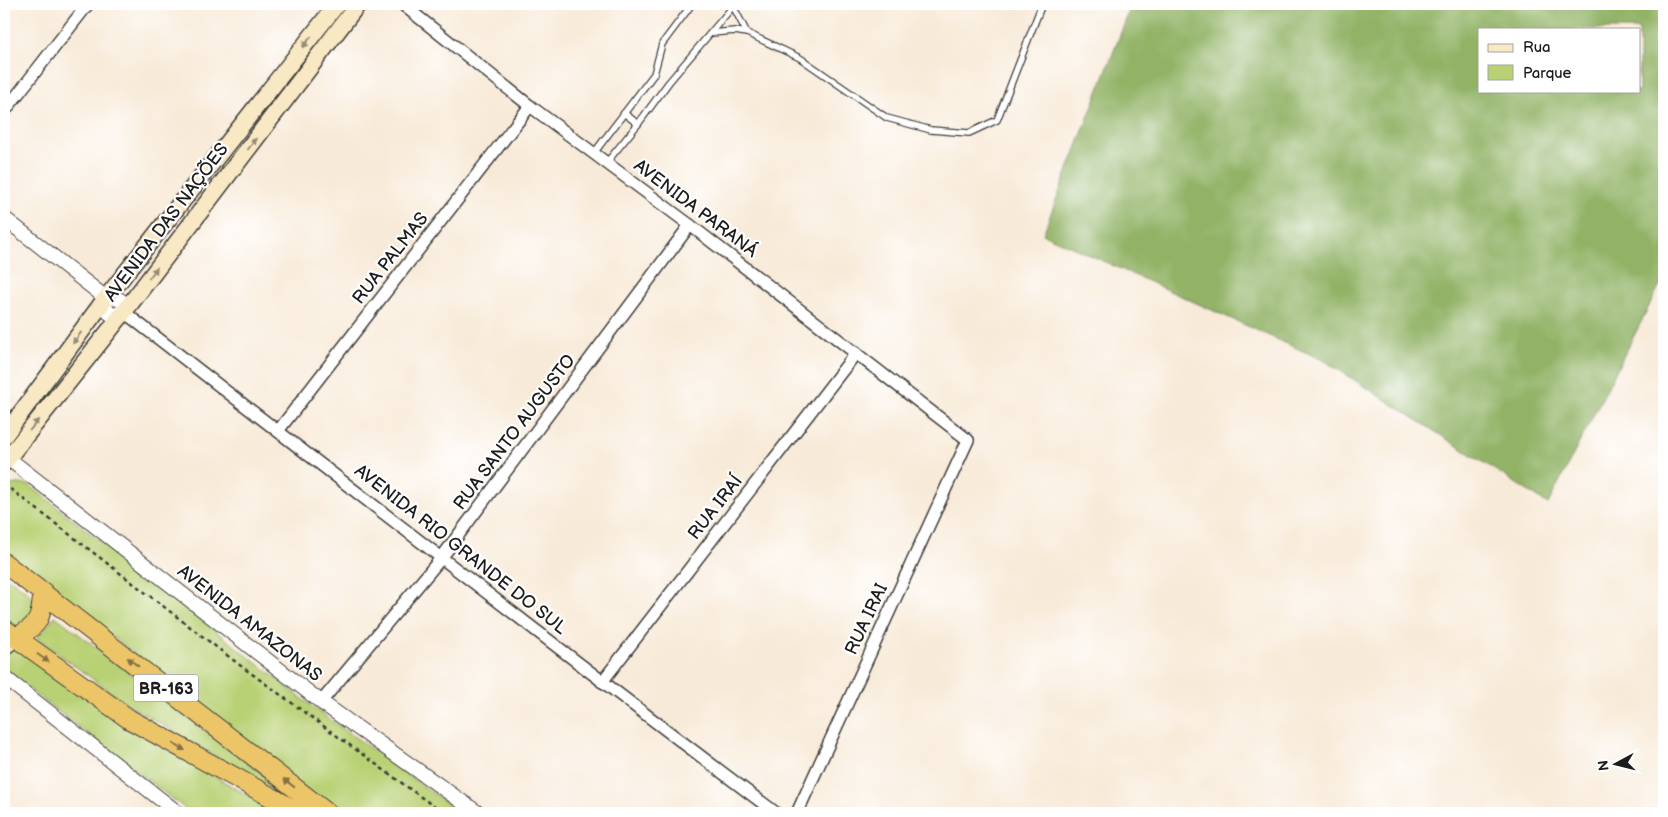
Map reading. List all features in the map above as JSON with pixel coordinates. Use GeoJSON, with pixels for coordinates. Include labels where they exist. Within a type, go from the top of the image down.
{"type":"FeatureCollection","features":[{"type":"Feature","properties":{"kind":"highway","name":"BR-163"},"geometry":{"type":"LineString","coordinates":[[4,563],[327,813]]}},
{"type":"Feature","properties":{"kind":"highway"},"geometry":{"type":"LineString","coordinates":[[8,638],[29,631],[37,623],[42,613],[43,592]]}},
{"type":"Feature","properties":{"kind":"highway","name":"BR-163"},"geometry":{"type":"LineString","coordinates":[[8,638],[130,719],[300,813]]}},
{"type":"Feature","properties":{"kind":"main road","name":"AVENIDA DAS NAÇÕES"},"geometry":{"type":"LineString","coordinates":[[4,436],[106,298],[337,4]]}},
{"type":"Feature","properties":{"kind":"main road","name":"AVENIDA DAS NAÇÕES"},"geometry":{"type":"LineString","coordinates":[[5,459],[124,312],[358,4]]}},
{"type":"Feature","properties":{"kind":"street"},"geometry":{"type":"LineString","coordinates":[[4,112],[88,4]]}},
{"type":"Feature","properties":{"kind":"street","name":"AVENIDA PARANÁ"},"geometry":{"type":"LineString","coordinates":[[402,4],[530,106],[690,225],[968,440]]}},
{"type":"Feature","properties":{"kind":"street","name":"RUA PALMAS"},"geometry":{"type":"LineString","coordinates":[[278,431],[530,106]]}},
{"type":"Feature","properties":{"kind":"street"},"geometry":{"type":"LineString","coordinates":[[4,218],[106,298],[108,312],[115,315],[124,312]]}},
{"type":"Feature","properties":{"kind":"street","name":"RUA SANTO AUGUSTO"},"geometry":{"type":"LineString","coordinates":[[321,702],[442,557],[690,225]]}},
{"type":"Feature","properties":{"kind":"street","name":"AVENIDA RIO GRANDE DO SUL"},"geometry":{"type":"LineString","coordinates":[[124,312],[602,682],[776,813]]}},
{"type":"Feature","properties":{"kind":"street","name":"RUA IRAÍ"},"geometry":{"type":"LineString","coordinates":[[602,682],[856,353]]}},
{"type":"Feature","properties":{"kind":"street","name":"RUA IRAI"},"geometry":{"type":"LineString","coordinates":[[796,813],[968,440]]}},
{"type":"Feature","properties":{"kind":"street","name":"AVENIDA AMAZONAS"},"geometry":{"type":"LineString","coordinates":[[5,459],[321,702],[478,813]]}},
{"type":"Feature","properties":{"kind":"street"},"geometry":{"type":"LineString","coordinates":[[4,677],[178,813]]}},
{"type":"Feature","properties":{"kind":"lane"},"geometry":{"type":"LineString","coordinates":[[594,153],[654,74],[662,44],[692,4]]}},
{"type":"Feature","properties":{"kind":"lane"},"geometry":{"type":"LineString","coordinates":[[711,33],[735,31],[747,33],[800,58],[887,118],[931,130],[969,133],[997,120],[1042,4]]}},
{"type":"Feature","properties":{"kind":"lane"},"geometry":{"type":"LineString","coordinates":[[607,162],[669,82],[734,5],[747,33]]}},
{"type":"Feature","properties":{"kind":"lane"},"geometry":{"type":"LineString","coordinates":[[624,113],[638,124]]}},
{"type":"Feature","properties":{"kind":"path"},"geometry":{"type":"LineString","coordinates":[[4,484],[241,666],[442,813]]}},
{"type":"Feature","properties":{"kind":"green space"},"geometry":{"type":"Polygon","coordinates":[[[1132,4],[1664,4],[1664,277],[1548,504],[1325,361],[1043,234],[1132,4]]]}},
{"type":"Feature","properties":{"kind":"green space"},"geometry":{"type":"Polygon","coordinates":[[[29,485],[314,708],[461,813],[336,813],[4,551],[4,486],[29,485]]]}},
{"type":"Feature","properties":{"kind":"green space"},"geometry":{"type":"Polygon","coordinates":[[[4,575],[26,591],[34,602],[33,615],[22,627],[12,625],[4,619],[4,575]]]}},
{"type":"Feature","properties":{"kind":"green space"},"geometry":{"type":"Polygon","coordinates":[[[55,616],[300,803],[299,806],[124,702],[37,638],[55,616]]]}},
{"type":"Feature","properties":{"kind":"green space"},"geometry":{"type":"Polygon","coordinates":[[[13,644],[156,743],[279,813],[191,813],[4,670],[4,654],[13,644]]]}}]}
